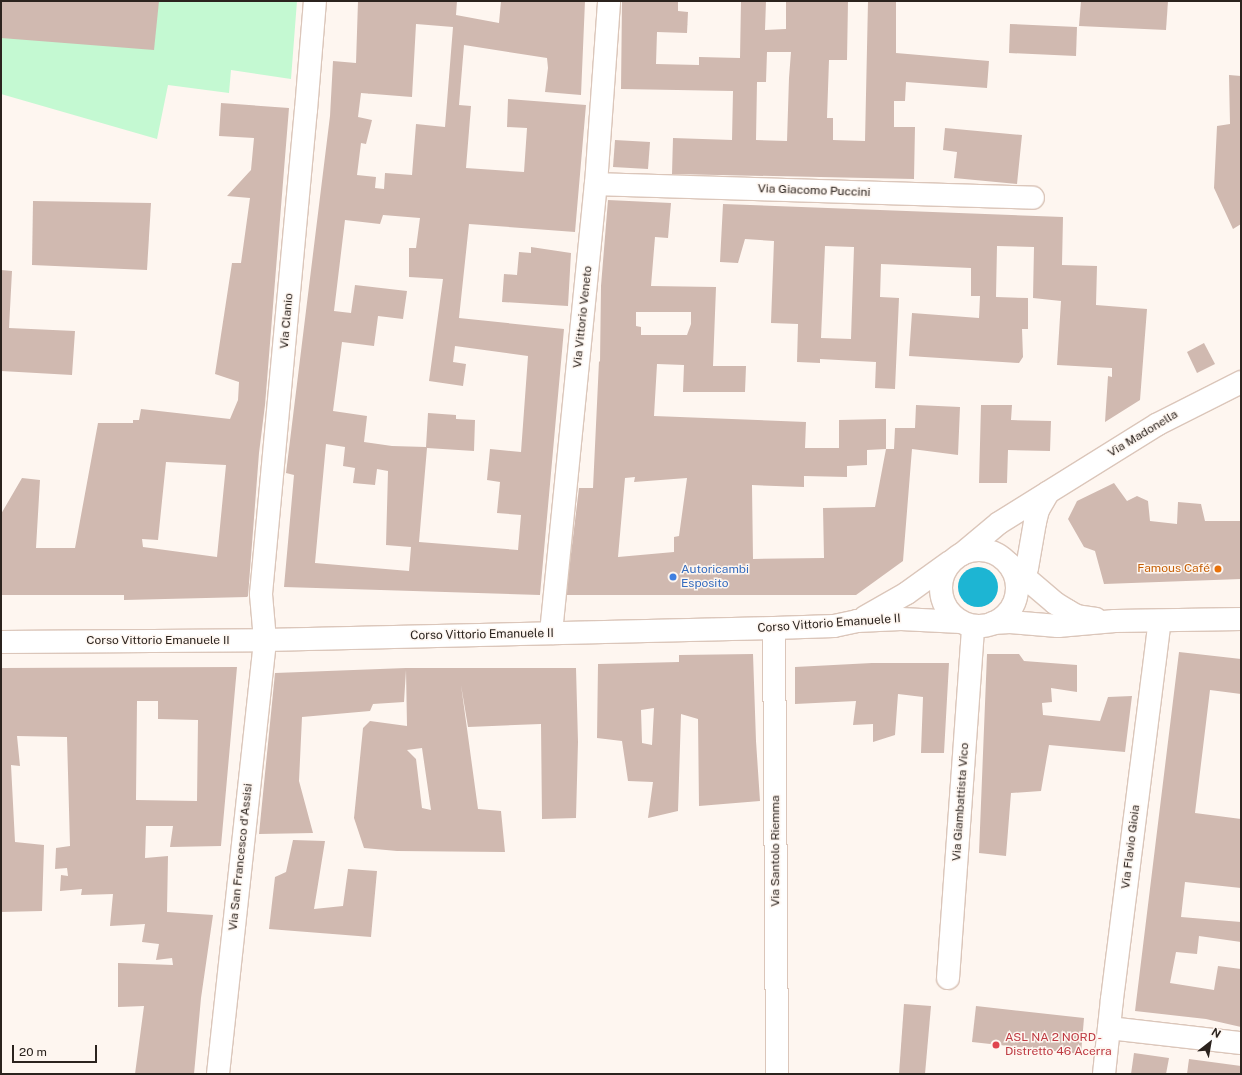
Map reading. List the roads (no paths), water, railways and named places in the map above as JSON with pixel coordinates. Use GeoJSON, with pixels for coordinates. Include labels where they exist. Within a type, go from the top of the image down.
{"type":"FeatureCollection","features":[{"type":"Feature","properties":{"kind":"street","name":"Via Clanio"},"geometry":{"type":"LineString","coordinates":[[265,640],[261,594],[306,118],[315,1]]}},
{"type":"Feature","properties":{"kind":"street","name":"Via Vittorio Veneto"},"geometry":{"type":"LineString","coordinates":[[551,633],[596,184],[609,1]]}},
{"type":"Feature","properties":{"kind":"street","name":"Via Giacomo Puccini"},"geometry":{"type":"LineString","coordinates":[[596,184],[1033,198]]}},
{"type":"Feature","properties":{"kind":"street","name":"Via Madonella"},"geometry":{"type":"LineString","coordinates":[[857,621],[894,602],[957,557],[999,523],[1048,492],[1171,416],[1241,382]]}},
{"type":"Feature","properties":{"kind":"street"},"geometry":{"type":"LineString","coordinates":[[1020,584],[1016,580],[1012,569],[1004,560],[995,554],[984,550],[972,551],[957,557],[945,570],[941,581],[941,593],[944,605],[951,615],[976,624],[1002,618],[1009,611],[1014,602],[1020,584],[1038,510],[1048,492]]}},
{"type":"Feature","properties":{"kind":"street","name":"Corso Vittorio Emanuele II"},"geometry":{"type":"LineString","coordinates":[[1020,584],[1077,616],[1115,621]]}},
{"type":"Feature","properties":{"kind":"street","name":"Corso Vittorio Emanuele II"},"geometry":{"type":"LineString","coordinates":[[1,642],[265,640],[774,628],[834,626],[857,621],[902,619],[976,624],[1010,622],[1058,626],[1115,621],[1241,619]]}},
{"type":"Feature","properties":{"kind":"street","name":"Via Flavio Gioia"},"geometry":{"type":"LineString","coordinates":[[1104,1074],[1160,620]]}},
{"type":"Feature","properties":{"kind":"street","name":"Via Giambattista Vico"},"geometry":{"type":"LineString","coordinates":[[948,978],[976,624]]}},
{"type":"Feature","properties":{"kind":"street","name":"Via Santolo Riemma"},"geometry":{"type":"LineString","coordinates":[[774,628],[777,1074]]}},
{"type":"Feature","properties":{"kind":"street","name":"Via San Francesco d'Assisi"},"geometry":{"type":"LineString","coordinates":[[218,1074],[265,640]]}},
{"type":"Feature","properties":{"kind":"street"},"geometry":{"type":"LineString","coordinates":[[1109,1028],[1241,1043]]}},
{"type":"Feature","properties":{"kind":"water"},"geometry":{"type":"Polygon","coordinates":[[[982,567],[989,570],[995,576],[998,587],[997,595],[989,604],[982,607],[974,607],[967,604],[959,595],[958,583],[961,576],[970,568],[982,567]]]}},
{"type":"Feature","properties":{"kind":"place","name":"Famous Café"},"geometry":{"type":"Point","coordinates":[1218,569]}},
{"type":"Feature","properties":{"kind":"place","name":"Autoricambi Esposito"},"geometry":{"type":"Point","coordinates":[673,577]}},
{"type":"Feature","properties":{"kind":"place","name":"ASL NA 2 NORD - Distretto 46 Acerra"},"geometry":{"type":"Point","coordinates":[996,1045]}}]}
